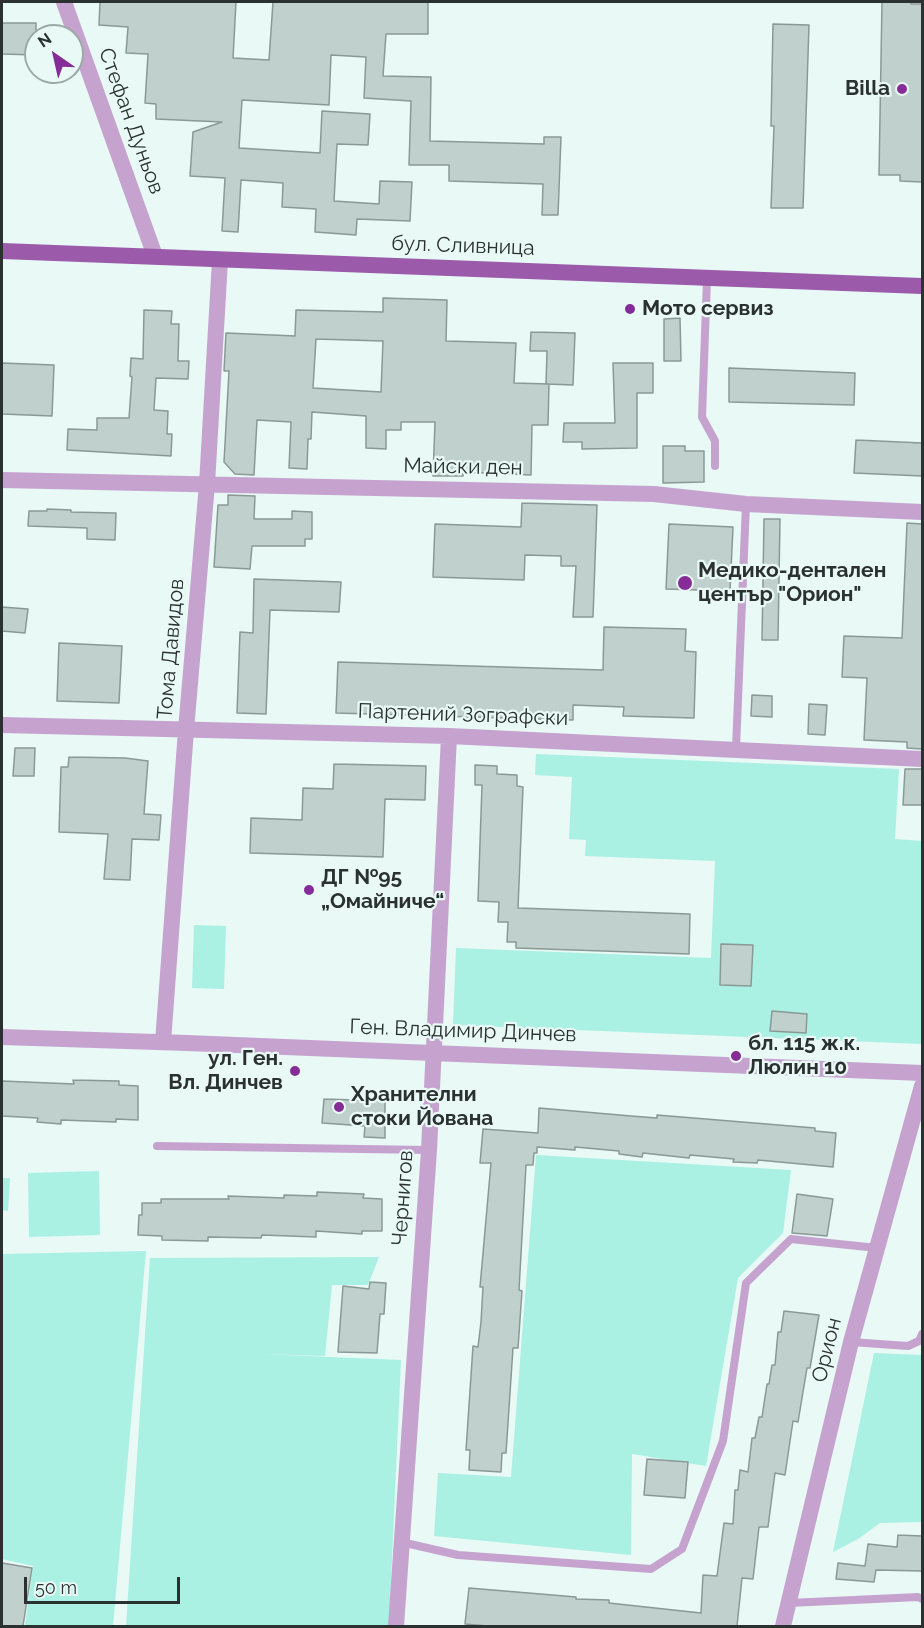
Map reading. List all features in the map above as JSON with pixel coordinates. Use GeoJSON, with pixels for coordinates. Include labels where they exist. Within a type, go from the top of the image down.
{"type":"FeatureCollection","features":[{"type":"Feature","properties":{"kind":"main road","name":"бул. Сливница"},"geometry":{"type":"LineString","coordinates":[[2,251],[922,286]]}},
{"type":"Feature","properties":{"kind":"street","name":"Стефан Дуньов"},"geometry":{"type":"LineString","coordinates":[[64,2],[155,256]]}},
{"type":"Feature","properties":{"kind":"street","name":"Тома Давидов"},"geometry":{"type":"LineString","coordinates":[[163,1042],[207,484],[220,260]]}},
{"type":"Feature","properties":{"kind":"street","name":"Майски ден"},"geometry":{"type":"LineString","coordinates":[[2,480],[654,494],[746,504],[922,512]]}},
{"type":"Feature","properties":{"kind":"street","name":"Партений Зографски"},"geometry":{"type":"LineString","coordinates":[[2,725],[449,736],[736,748],[922,759]]}},
{"type":"Feature","properties":{"kind":"street","name":"Чернигов"},"geometry":{"type":"LineString","coordinates":[[396,1626],[429,1150],[449,736]]}},
{"type":"Feature","properties":{"kind":"street","name":"Ген. Владимир Динчев"},"geometry":{"type":"LineString","coordinates":[[2,1037],[922,1073]]}},
{"type":"Feature","properties":{"kind":"street","name":"Орион"},"geometry":{"type":"LineString","coordinates":[[783,1626],[851,1342],[922,1086]]}},
{"type":"Feature","properties":{"kind":"lane"},"geometry":{"type":"LineString","coordinates":[[707,278],[702,417],[715,441],[714,466]]}},
{"type":"Feature","properties":{"kind":"lane"},"geometry":{"type":"LineString","coordinates":[[736,748],[746,504]]}},
{"type":"Feature","properties":{"kind":"lane"},"geometry":{"type":"LineString","coordinates":[[157,1146],[429,1150]]}},
{"type":"Feature","properties":{"kind":"lane"},"geometry":{"type":"LineString","coordinates":[[401,1542],[458,1555],[651,1569],[682,1549],[723,1441],[746,1283],[791,1239],[878,1248]]}},
{"type":"Feature","properties":{"kind":"lane"},"geometry":{"type":"LineString","coordinates":[[851,1342],[908,1346],[918,1341],[922,1334]]}},
{"type":"Feature","properties":{"kind":"lane"},"geometry":{"type":"LineString","coordinates":[[789,1603],[918,1597],[922,1599]]}},
{"type":"Feature","properties":{"kind":"green space"},"geometry":{"type":"Polygon","coordinates":[[[536,754],[899,769],[895,839],[922,841],[922,1044],[453,1025],[456,948],[711,958],[715,861],[585,856],[586,840],[569,839],[572,777],[535,775],[536,754]]]}},
{"type":"Feature","properties":{"kind":"green space"},"geometry":{"type":"Polygon","coordinates":[[[194,925],[226,926],[224,989],[192,988],[194,925]]]}},
{"type":"Feature","properties":{"kind":"green space"},"geometry":{"type":"Polygon","coordinates":[[[536,1155],[791,1170],[783,1233],[738,1278],[706,1466],[632,1454],[631,1555],[434,1536],[438,1473],[511,1477],[536,1155]]]}},
{"type":"Feature","properties":{"kind":"green space"},"geometry":{"type":"Polygon","coordinates":[[[99,1171],[100,1235],[29,1237],[28,1173],[99,1171]]]}},
{"type":"Feature","properties":{"kind":"green space"},"geometry":{"type":"Polygon","coordinates":[[[2,1178],[10,1178],[8,1211],[2,1210],[2,1178]]]}},
{"type":"Feature","properties":{"kind":"green space"},"geometry":{"type":"Polygon","coordinates":[[[146,1251],[113,1626],[25,1626],[33,1566],[2,1559],[2,1254],[146,1251]]]}},
{"type":"Feature","properties":{"kind":"green space"},"geometry":{"type":"Polygon","coordinates":[[[379,1257],[368,1285],[332,1285],[325,1356],[260,1354],[401,1360],[389,1626],[126,1626],[150,1258],[379,1257]]]}},
{"type":"Feature","properties":{"kind":"green space"},"geometry":{"type":"Polygon","coordinates":[[[874,1353],[922,1355],[922,1522],[880,1523],[858,1539],[833,1552],[874,1353]]]}},
{"type":"Feature","properties":{"kind":"building"},"geometry":{"type":"Polygon","coordinates":[[[100,2],[236,2],[233,58],[269,60],[273,2],[428,2],[428,34],[386,34],[383,76],[431,77],[430,141],[544,144],[544,137],[561,137],[558,215],[542,215],[543,184],[449,181],[449,165],[409,165],[411,101],[364,98],[366,57],[331,55],[329,105],[242,100],[239,148],[320,153],[322,111],[370,114],[368,145],[337,144],[334,201],[379,204],[380,181],[412,182],[410,221],[357,219],[356,235],[315,232],[316,209],[282,207],[283,183],[241,180],[238,232],[222,231],[225,178],[190,176],[193,132],[222,122],[156,119],[156,104],[145,103],[148,54],[126,53],[128,27],[99,25],[100,2]]]}},
{"type":"Feature","properties":{"kind":"building","name":"Billa"},"geometry":{"type":"Polygon","coordinates":[[[882,2],[922,4],[922,182],[900,181],[900,175],[879,175],[882,2]]]}},
{"type":"Feature","properties":{"kind":"building"},"geometry":{"type":"Polygon","coordinates":[[[2,23],[36,23],[24,24],[24,55],[2,54],[2,23]]]}},
{"type":"Feature","properties":{"kind":"building"},"geometry":{"type":"Polygon","coordinates":[[[773,24],[809,25],[803,208],[771,208],[774,126],[771,126],[773,24]]]}},
{"type":"Feature","properties":{"kind":"building"},"geometry":{"type":"Polygon","coordinates":[[[383,298],[447,300],[446,341],[516,343],[514,383],[549,384],[548,425],[532,425],[531,475],[463,472],[463,476],[433,476],[435,422],[401,422],[401,430],[386,430],[386,449],[366,448],[366,416],[312,412],[307,469],[289,468],[291,422],[257,420],[254,475],[235,474],[224,462],[229,371],[224,371],[226,333],[295,336],[296,310],[383,312],[383,298]],[[316,339],[313,388],[381,392],[383,341],[316,339]]]}},
{"type":"Feature","properties":{"kind":"building"},"geometry":{"type":"Polygon","coordinates":[[[144,310],[172,311],[171,324],[179,324],[178,361],[189,361],[188,379],[156,378],[154,410],[168,411],[167,434],[172,434],[171,456],[67,450],[68,429],[97,430],[97,418],[129,418],[131,358],[143,359],[144,310]]]}},
{"type":"Feature","properties":{"kind":"building"},"geometry":{"type":"Polygon","coordinates":[[[680,318],[681,361],[664,361],[664,319],[680,318]]]}},
{"type":"Feature","properties":{"kind":"building"},"geometry":{"type":"Polygon","coordinates":[[[531,332],[575,333],[573,385],[546,384],[547,351],[530,351],[531,332]]]}},
{"type":"Feature","properties":{"kind":"building"},"geometry":{"type":"Polygon","coordinates":[[[2,363],[54,365],[52,416],[2,414],[2,363]]]}},
{"type":"Feature","properties":{"kind":"building"},"geometry":{"type":"Polygon","coordinates":[[[613,363],[653,363],[653,393],[637,393],[637,448],[582,449],[582,442],[563,442],[564,423],[615,423],[613,363]]]}},
{"type":"Feature","properties":{"kind":"building"},"geometry":{"type":"Polygon","coordinates":[[[729,368],[855,373],[854,405],[729,402],[729,368]]]}},
{"type":"Feature","properties":{"kind":"building"},"geometry":{"type":"Polygon","coordinates":[[[856,440],[922,443],[922,476],[854,473],[856,440]]]}},
{"type":"Feature","properties":{"kind":"building"},"geometry":{"type":"Polygon","coordinates":[[[663,446],[685,446],[685,451],[704,451],[704,482],[663,483],[663,446]]]}},
{"type":"Feature","properties":{"kind":"building"},"geometry":{"type":"Polygon","coordinates":[[[228,495],[255,496],[254,519],[292,519],[292,511],[312,512],[312,539],[305,539],[305,546],[252,546],[250,569],[214,567],[218,505],[228,505],[228,495]]]}},
{"type":"Feature","properties":{"kind":"building"},"geometry":{"type":"Polygon","coordinates":[[[522,503],[597,505],[593,617],[573,617],[576,566],[561,566],[561,556],[525,555],[524,580],[433,577],[435,524],[521,527],[522,503]]]}},
{"type":"Feature","properties":{"kind":"building"},"geometry":{"type":"Polygon","coordinates":[[[47,509],[116,513],[115,540],[87,539],[87,528],[28,526],[29,511],[47,511],[47,509]]]}},
{"type":"Feature","properties":{"kind":"building"},"geometry":{"type":"Polygon","coordinates":[[[764,519],[780,519],[778,640],[762,640],[764,519]]]}},
{"type":"Feature","properties":{"kind":"building"},"geometry":{"type":"Polygon","coordinates":[[[907,523],[922,524],[922,749],[907,748],[907,742],[864,740],[867,678],[842,677],[844,636],[902,638],[907,523]]]}},
{"type":"Feature","properties":{"kind":"building"},"geometry":{"type":"Polygon","coordinates":[[[669,524],[733,527],[730,591],[666,589],[669,524]]]}},
{"type":"Feature","properties":{"kind":"building"},"geometry":{"type":"Polygon","coordinates":[[[254,579],[341,582],[339,612],[270,610],[266,714],[237,713],[240,632],[253,633],[254,579]]]}},
{"type":"Feature","properties":{"kind":"building"},"geometry":{"type":"Polygon","coordinates":[[[2,607],[28,609],[25,633],[2,631],[2,607]]]}},
{"type":"Feature","properties":{"kind":"building"},"geometry":{"type":"Polygon","coordinates":[[[604,627],[686,629],[685,651],[696,652],[694,718],[623,716],[624,707],[573,705],[573,720],[336,713],[338,662],[603,670],[604,627]]]}},
{"type":"Feature","properties":{"kind":"building"},"geometry":{"type":"Polygon","coordinates":[[[59,643],[122,646],[119,703],[57,701],[59,643]]]}},
{"type":"Feature","properties":{"kind":"building"},"geometry":{"type":"Polygon","coordinates":[[[752,695],[772,696],[772,717],[751,716],[752,695]]]}},
{"type":"Feature","properties":{"kind":"building"},"geometry":{"type":"Polygon","coordinates":[[[809,704],[827,705],[825,735],[808,734],[809,704]]]}},
{"type":"Feature","properties":{"kind":"building"},"geometry":{"type":"Polygon","coordinates":[[[15,748],[35,748],[34,776],[13,776],[15,748]]]}},
{"type":"Feature","properties":{"kind":"building"},"geometry":{"type":"Polygon","coordinates":[[[69,757],[125,758],[148,761],[144,814],[161,815],[159,840],[132,839],[130,880],[104,879],[108,834],[59,832],[61,767],[68,767],[69,757]]]}},
{"type":"Feature","properties":{"kind":"building"},"geometry":{"type":"Polygon","coordinates":[[[334,764],[426,766],[425,800],[385,799],[383,857],[250,853],[251,818],[302,820],[303,788],[333,789],[334,764]]]}},
{"type":"Feature","properties":{"kind":"building"},"geometry":{"type":"Polygon","coordinates":[[[475,765],[497,766],[497,774],[517,775],[517,786],[523,787],[518,908],[690,914],[689,954],[516,948],[516,942],[507,942],[508,922],[498,922],[499,902],[478,901],[482,785],[475,785],[475,765]]]}},
{"type":"Feature","properties":{"kind":"building"},"geometry":{"type":"Polygon","coordinates":[[[905,769],[922,769],[922,805],[903,805],[905,769]]]}},
{"type":"Feature","properties":{"kind":"building"},"geometry":{"type":"Polygon","coordinates":[[[721,944],[753,945],[751,986],[720,985],[721,944]]]}},
{"type":"Feature","properties":{"kind":"building"},"geometry":{"type":"Polygon","coordinates":[[[772,1011],[807,1014],[806,1033],[770,1031],[772,1011]]]}},
{"type":"Feature","properties":{"kind":"building"},"geometry":{"type":"Polygon","coordinates":[[[73,1080],[119,1081],[119,1085],[138,1086],[138,1120],[116,1119],[116,1122],[61,1120],[61,1124],[37,1122],[38,1118],[2,1116],[2,1081],[74,1084],[73,1080]]]}},
{"type":"Feature","properties":{"kind":"building"},"geometry":{"type":"Polygon","coordinates":[[[324,1099],[385,1101],[385,1138],[364,1137],[365,1126],[322,1123],[324,1099]]]}},
{"type":"Feature","properties":{"kind":"building"},"geometry":{"type":"Polygon","coordinates":[[[539,1108],[815,1128],[815,1131],[836,1133],[833,1167],[758,1160],[757,1163],[733,1162],[734,1159],[690,1155],[689,1158],[643,1153],[642,1157],[619,1154],[619,1151],[575,1147],[575,1150],[537,1147],[533,1165],[526,1165],[519,1290],[522,1291],[518,1348],[513,1348],[506,1453],[502,1453],[501,1472],[469,1470],[470,1450],[466,1450],[473,1346],[478,1347],[481,1322],[483,1287],[480,1287],[491,1163],[480,1163],[483,1129],[538,1133],[539,1108]]]}},
{"type":"Feature","properties":{"kind":"building"},"geometry":{"type":"Polygon","coordinates":[[[317,1192],[364,1194],[363,1198],[382,1199],[382,1231],[362,1231],[362,1234],[316,1231],[316,1237],[262,1235],[261,1238],[208,1237],[208,1241],[162,1240],[162,1236],[138,1235],[142,1203],[161,1203],[161,1199],[229,1199],[228,1196],[284,1198],[284,1195],[317,1196],[317,1192]]]}},
{"type":"Feature","properties":{"kind":"building"},"geometry":{"type":"Polygon","coordinates":[[[797,1194],[833,1199],[827,1236],[792,1233],[797,1194]]]}},
{"type":"Feature","properties":{"kind":"building"},"geometry":{"type":"Polygon","coordinates":[[[370,1282],[386,1283],[384,1314],[380,1314],[377,1353],[338,1352],[343,1286],[369,1289],[370,1282]]]}},
{"type":"Feature","properties":{"kind":"building"},"geometry":{"type":"Polygon","coordinates":[[[784,1311],[819,1315],[798,1422],[793,1421],[785,1475],[775,1473],[768,1527],[759,1527],[753,1579],[742,1578],[737,1626],[488,1626],[465,1624],[469,1588],[576,1597],[576,1599],[609,1600],[609,1603],[701,1613],[703,1575],[717,1576],[724,1523],[733,1524],[735,1490],[738,1490],[740,1470],[748,1472],[752,1438],[755,1438],[759,1417],[762,1417],[767,1384],[769,1384],[772,1365],[775,1365],[778,1332],[781,1332],[784,1311]]]}},
{"type":"Feature","properties":{"kind":"building"},"geometry":{"type":"Polygon","coordinates":[[[647,1459],[688,1462],[685,1498],[644,1495],[647,1459]]]}},
{"type":"Feature","properties":{"kind":"building"},"geometry":{"type":"Polygon","coordinates":[[[898,1535],[922,1536],[922,1571],[876,1570],[874,1582],[836,1579],[838,1563],[865,1566],[868,1544],[897,1547],[898,1535]]]}},
{"type":"Feature","properties":{"kind":"building"},"geometry":{"type":"Polygon","coordinates":[[[2,1563],[32,1568],[23,1626],[2,1626],[2,1563]]]}},
{"type":"Feature","properties":{"kind":"place","name":"Billa"},"geometry":{"type":"Point","coordinates":[902,89]}},
{"type":"Feature","properties":{"kind":"place","name":"Мото сервиз"},"geometry":{"type":"Point","coordinates":[630,309]}},
{"type":"Feature","properties":{"kind":"place","name":"Медико-дентален център \"Орион\""},"geometry":{"type":"Point","coordinates":[685,583]}},
{"type":"Feature","properties":{"kind":"place","name":"ДГ №95 „Омайниче“"},"geometry":{"type":"Point","coordinates":[309,890]}},
{"type":"Feature","properties":{"kind":"place","name":"бл. 115 ж.к. Люлин 10"},"geometry":{"type":"Point","coordinates":[736,1056]}},
{"type":"Feature","properties":{"kind":"place","name":"ул. Ген. Вл. Динчев"},"geometry":{"type":"Point","coordinates":[295,1071]}},
{"type":"Feature","properties":{"kind":"place","name":"Хранителни стоки Йована"},"geometry":{"type":"Point","coordinates":[339,1107]}}]}
